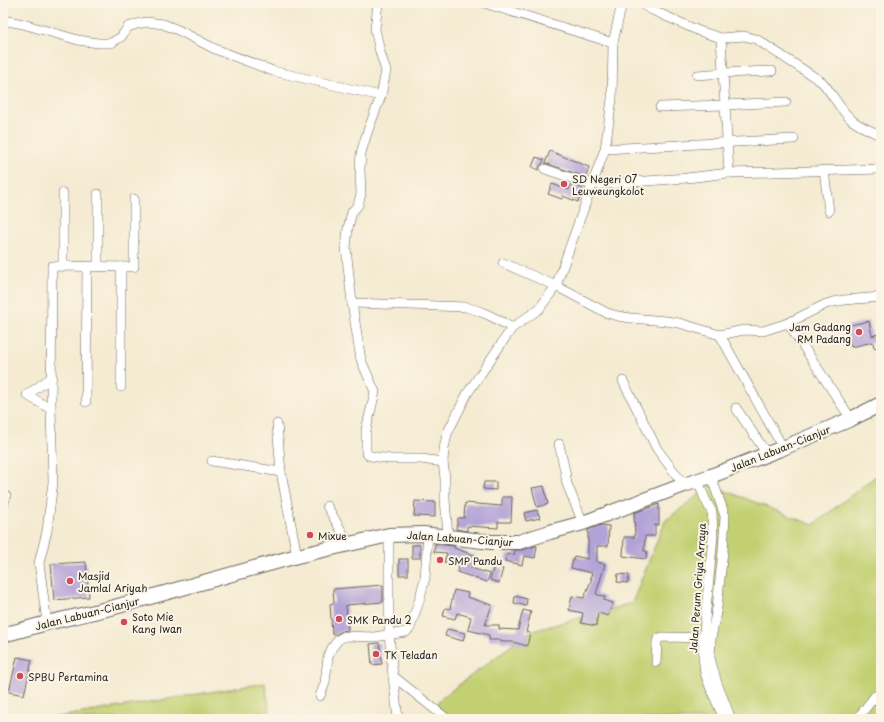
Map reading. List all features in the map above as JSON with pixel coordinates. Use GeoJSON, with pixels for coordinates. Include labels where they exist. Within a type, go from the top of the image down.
{"type":"FeatureCollection","features":[{"type":"Feature","properties":{"kind":"highway","name":"Jalan Labuan-Cianjur"},"geometry":{"type":"LineString","coordinates":[[3,635],[118,606],[297,556],[389,535],[415,534],[448,536],[491,542],[519,542],[583,523],[684,486],[783,448],[851,419],[881,404]]}},
{"type":"Feature","properties":{"kind":"street"},"geometry":{"type":"LineString","coordinates":[[378,3],[375,29],[386,71],[381,96],[361,153],[361,194],[358,205],[352,212],[348,228],[346,248],[352,303],[361,360],[375,392],[366,430],[366,452],[371,456],[390,459],[421,459],[443,462]]}},
{"type":"Feature","properties":{"kind":"street"},"geometry":{"type":"LineString","coordinates":[[484,3],[613,43]]}},
{"type":"Feature","properties":{"kind":"street"},"geometry":{"type":"LineString","coordinates":[[448,536],[444,499],[445,479],[443,462],[447,434],[467,394],[512,328],[539,309],[556,286],[605,149],[612,99],[613,43],[622,3]]}},
{"type":"Feature","properties":{"kind":"street"},"geometry":{"type":"LineString","coordinates":[[640,3],[699,31],[721,38],[744,36],[756,39],[822,82],[854,122],[881,136]]}},
{"type":"Feature","properties":{"kind":"street"},"geometry":{"type":"LineString","coordinates":[[3,20],[23,24],[78,40],[98,43],[111,43],[121,37],[128,27],[137,24],[147,22],[163,24],[215,49],[273,71],[381,96]]}},
{"type":"Feature","properties":{"kind":"street"},"geometry":{"type":"LineString","coordinates":[[721,38],[730,173]]}},
{"type":"Feature","properties":{"kind":"street"},"geometry":{"type":"LineString","coordinates":[[697,75],[772,71]]}},
{"type":"Feature","properties":{"kind":"street"},"geometry":{"type":"LineString","coordinates":[[660,107],[786,102]]}},
{"type":"Feature","properties":{"kind":"street"},"geometry":{"type":"LineString","coordinates":[[605,149],[794,139]]}},
{"type":"Feature","properties":{"kind":"street"},"geometry":{"type":"LineString","coordinates":[[545,169],[592,185],[687,178],[730,173],[881,169]]}},
{"type":"Feature","properties":{"kind":"street"},"geometry":{"type":"LineString","coordinates":[[824,170],[829,211]]}},
{"type":"Feature","properties":{"kind":"street"},"geometry":{"type":"LineString","coordinates":[[63,193],[63,266]]}},
{"type":"Feature","properties":{"kind":"street"},"geometry":{"type":"LineString","coordinates":[[98,194],[98,266]]}},
{"type":"Feature","properties":{"kind":"street"},"geometry":{"type":"LineString","coordinates":[[47,623],[39,563],[47,531],[53,482],[52,266],[134,267],[134,199]]}},
{"type":"Feature","properties":{"kind":"street"},"geometry":{"type":"LineString","coordinates":[[503,263],[556,286],[607,313],[630,318],[679,323],[720,335],[744,330],[763,331],[788,323],[822,306],[834,302],[881,297]]}},
{"type":"Feature","properties":{"kind":"street"},"geometry":{"type":"LineString","coordinates":[[86,402],[87,266]]}},
{"type":"Feature","properties":{"kind":"street"},"geometry":{"type":"LineString","coordinates":[[121,387],[122,267]]}},
{"type":"Feature","properties":{"kind":"street"},"geometry":{"type":"LineString","coordinates":[[352,303],[466,307],[489,315],[512,328]]}},
{"type":"Feature","properties":{"kind":"street"},"geometry":{"type":"LineString","coordinates":[[788,323],[851,419]]}},
{"type":"Feature","properties":{"kind":"street"},"geometry":{"type":"LineString","coordinates":[[720,335],[783,448]]}},
{"type":"Feature","properties":{"kind":"street"},"geometry":{"type":"LineString","coordinates":[[52,377],[26,395],[52,409]]}},
{"type":"Feature","properties":{"kind":"street"},"geometry":{"type":"LineString","coordinates":[[623,381],[657,449],[684,486]]}},
{"type":"Feature","properties":{"kind":"street"},"geometry":{"type":"LineString","coordinates":[[736,408],[767,454]]}},
{"type":"Feature","properties":{"kind":"street"},"geometry":{"type":"LineString","coordinates":[[277,424],[281,472],[297,556]]}},
{"type":"Feature","properties":{"kind":"street"},"geometry":{"type":"LineString","coordinates":[[559,444],[567,484],[583,523]]}},
{"type":"Feature","properties":{"kind":"street"},"geometry":{"type":"LineString","coordinates":[[212,461],[281,472]]}},
{"type":"Feature","properties":{"kind":"street"},"geometry":{"type":"LineString","coordinates":[[704,478],[725,516],[717,607],[708,638],[710,658],[717,683],[731,719]]}},
{"type":"Feature","properties":{"kind":"street","name":"Jalan Perum Griya Arraya"},"geometry":{"type":"LineString","coordinates":[[704,478],[705,499],[712,512],[713,536],[708,638],[703,657],[705,673],[724,719]]}},
{"type":"Feature","properties":{"kind":"street"},"geometry":{"type":"LineString","coordinates":[[3,507],[6,496]]}},
{"type":"Feature","properties":{"kind":"street"},"geometry":{"type":"LineString","coordinates":[[327,506],[349,544]]}},
{"type":"Feature","properties":{"kind":"street"},"geometry":{"type":"LineString","coordinates":[[389,535],[389,634],[398,719]]}},
{"type":"Feature","properties":{"kind":"street"},"geometry":{"type":"LineString","coordinates":[[320,696],[325,684],[328,657],[338,640],[345,636],[374,637],[406,632],[410,628],[425,578],[428,535]]}},
{"type":"Feature","properties":{"kind":"street"},"geometry":{"type":"LineString","coordinates":[[656,662],[657,642],[662,636],[708,638]]}},
{"type":"Feature","properties":{"kind":"street"},"geometry":{"type":"LineString","coordinates":[[393,676],[447,719]]}},
{"type":"Feature","properties":{"kind":"street"},"geometry":{"type":"LineString","coordinates":[[857,719],[875,696],[881,694]]}},
{"type":"Feature","properties":{"kind":"green space"},"geometry":{"type":"Polygon","coordinates":[[[881,472],[881,719],[433,719],[439,700],[529,632],[632,603],[665,521],[711,485],[813,525],[881,472]]]}},
{"type":"Feature","properties":{"kind":"green space"},"geometry":{"type":"Polygon","coordinates":[[[265,683],[271,719],[46,719],[265,683]]]}},
{"type":"Feature","properties":{"kind":"building"},"geometry":{"type":"Polygon","coordinates":[[[550,151],[589,167],[586,177],[545,163],[550,151]]]}},
{"type":"Feature","properties":{"kind":"building"},"geometry":{"type":"Polygon","coordinates":[[[536,157],[544,160],[539,167],[539,170],[532,167],[536,157]]]}},
{"type":"Feature","properties":{"kind":"building"},"geometry":{"type":"Polygon","coordinates":[[[552,184],[569,190],[571,184],[583,189],[578,202],[563,196],[562,199],[548,194],[552,184]]]}},
{"type":"Feature","properties":{"kind":"building","name":"Jam Gadang RM Padang"},"geometry":{"type":"Polygon","coordinates":[[[869,321],[872,336],[881,333],[881,346],[874,348],[873,342],[851,347],[846,326],[869,321]]]}},
{"type":"Feature","properties":{"kind":"building"},"geometry":{"type":"Polygon","coordinates":[[[484,482],[496,482],[496,490],[483,489],[484,482]]]}},
{"type":"Feature","properties":{"kind":"building"},"geometry":{"type":"Polygon","coordinates":[[[544,486],[548,504],[537,507],[532,488],[544,486]]]}},
{"type":"Feature","properties":{"kind":"building"},"geometry":{"type":"Polygon","coordinates":[[[502,497],[512,497],[511,522],[498,522],[498,528],[467,526],[467,531],[456,529],[458,518],[464,518],[465,503],[502,506],[502,497]]]}},
{"type":"Feature","properties":{"kind":"building"},"geometry":{"type":"Polygon","coordinates":[[[415,501],[435,502],[435,517],[414,516],[415,501]]]}},
{"type":"Feature","properties":{"kind":"building"},"geometry":{"type":"Polygon","coordinates":[[[659,504],[659,525],[655,525],[655,536],[645,536],[644,551],[647,551],[646,559],[623,556],[624,537],[635,537],[634,513],[659,504]]]}},
{"type":"Feature","properties":{"kind":"building"},"geometry":{"type":"Polygon","coordinates":[[[537,510],[540,518],[526,521],[524,513],[537,510]]]}},
{"type":"Feature","properties":{"kind":"building"},"geometry":{"type":"Polygon","coordinates":[[[601,525],[609,526],[608,546],[597,546],[597,562],[605,564],[596,594],[605,597],[604,600],[613,603],[608,616],[598,613],[596,626],[581,623],[583,613],[569,610],[572,596],[584,598],[592,578],[590,578],[592,573],[571,568],[574,556],[588,559],[588,530],[601,525]]]}},
{"type":"Feature","properties":{"kind":"building"},"geometry":{"type":"Polygon","coordinates":[[[435,544],[454,546],[454,548],[476,556],[471,568],[490,574],[487,582],[457,572],[459,566],[444,562],[447,553],[434,552],[435,544]]]}},
{"type":"Feature","properties":{"kind":"building"},"geometry":{"type":"Polygon","coordinates":[[[412,545],[420,545],[420,558],[412,558],[412,545]]]}},
{"type":"Feature","properties":{"kind":"building"},"geometry":{"type":"Polygon","coordinates":[[[537,546],[535,558],[524,556],[522,565],[505,561],[507,554],[514,555],[515,550],[522,550],[537,546]]]}},
{"type":"Feature","properties":{"kind":"building"},"geometry":{"type":"Polygon","coordinates":[[[399,559],[408,559],[408,575],[399,575],[399,559]]]}},
{"type":"Feature","properties":{"kind":"building","name":"Masjid Jamlal Ariyah"},"geometry":{"type":"Polygon","coordinates":[[[86,562],[89,597],[54,600],[51,564],[86,562]]]}},
{"type":"Feature","properties":{"kind":"building"},"geometry":{"type":"Polygon","coordinates":[[[494,566],[503,569],[499,583],[490,580],[494,566]]]}},
{"type":"Feature","properties":{"kind":"building"},"geometry":{"type":"Polygon","coordinates":[[[618,574],[629,575],[628,583],[617,582],[618,574]]]}},
{"type":"Feature","properties":{"kind":"building","name":"SMK Pandu 2"},"geometry":{"type":"Polygon","coordinates":[[[383,585],[383,602],[346,605],[348,630],[337,634],[332,634],[330,604],[334,603],[333,589],[383,585]]]}},
{"type":"Feature","properties":{"kind":"building"},"geometry":{"type":"Polygon","coordinates":[[[454,590],[468,593],[467,597],[492,605],[485,625],[499,625],[499,629],[518,630],[523,610],[531,612],[526,632],[530,633],[527,646],[513,642],[501,642],[501,640],[489,640],[489,635],[468,630],[471,617],[457,613],[455,619],[443,616],[445,608],[450,609],[454,590]]]}},
{"type":"Feature","properties":{"kind":"building"},"geometry":{"type":"Polygon","coordinates":[[[515,596],[527,599],[526,606],[514,603],[515,596]]]}},
{"type":"Feature","properties":{"kind":"building"},"geometry":{"type":"Polygon","coordinates":[[[447,629],[465,633],[463,641],[445,636],[447,629]]]}},
{"type":"Feature","properties":{"kind":"building","name":"TK Teladan"},"geometry":{"type":"Polygon","coordinates":[[[379,643],[382,664],[372,665],[370,644],[379,643]]]}},
{"type":"Feature","properties":{"kind":"building","name":"SPBU Pertamina"},"geometry":{"type":"Polygon","coordinates":[[[17,657],[32,660],[24,695],[9,692],[17,657]]]}},
{"type":"Feature","properties":{"kind":"place","name":"SD Negeri 07 Leuweungkolot"},"geometry":{"type":"Point","coordinates":[564,184]}},
{"type":"Feature","properties":{"kind":"place","name":"Jam Gadang RM Padang"},"geometry":{"type":"Point","coordinates":[859,332]}},
{"type":"Feature","properties":{"kind":"place","name":"Mixue"},"geometry":{"type":"Point","coordinates":[310,535]}},
{"type":"Feature","properties":{"kind":"place","name":"SMP Pandu"},"geometry":{"type":"Point","coordinates":[440,560]}},
{"type":"Feature","properties":{"kind":"place","name":"Masjid Jamlal Ariyah"},"geometry":{"type":"Point","coordinates":[70,581]}},
{"type":"Feature","properties":{"kind":"place","name":"SMK Pandu 2"},"geometry":{"type":"Point","coordinates":[339,619]}},
{"type":"Feature","properties":{"kind":"place","name":"Soto Mie Kang Iwan"},"geometry":{"type":"Point","coordinates":[124,622]}},
{"type":"Feature","properties":{"kind":"place","name":"TK Teladan"},"geometry":{"type":"Point","coordinates":[376,654]}},
{"type":"Feature","properties":{"kind":"place","name":"SPBU Pertamina"},"geometry":{"type":"Point","coordinates":[20,676]}}]}
